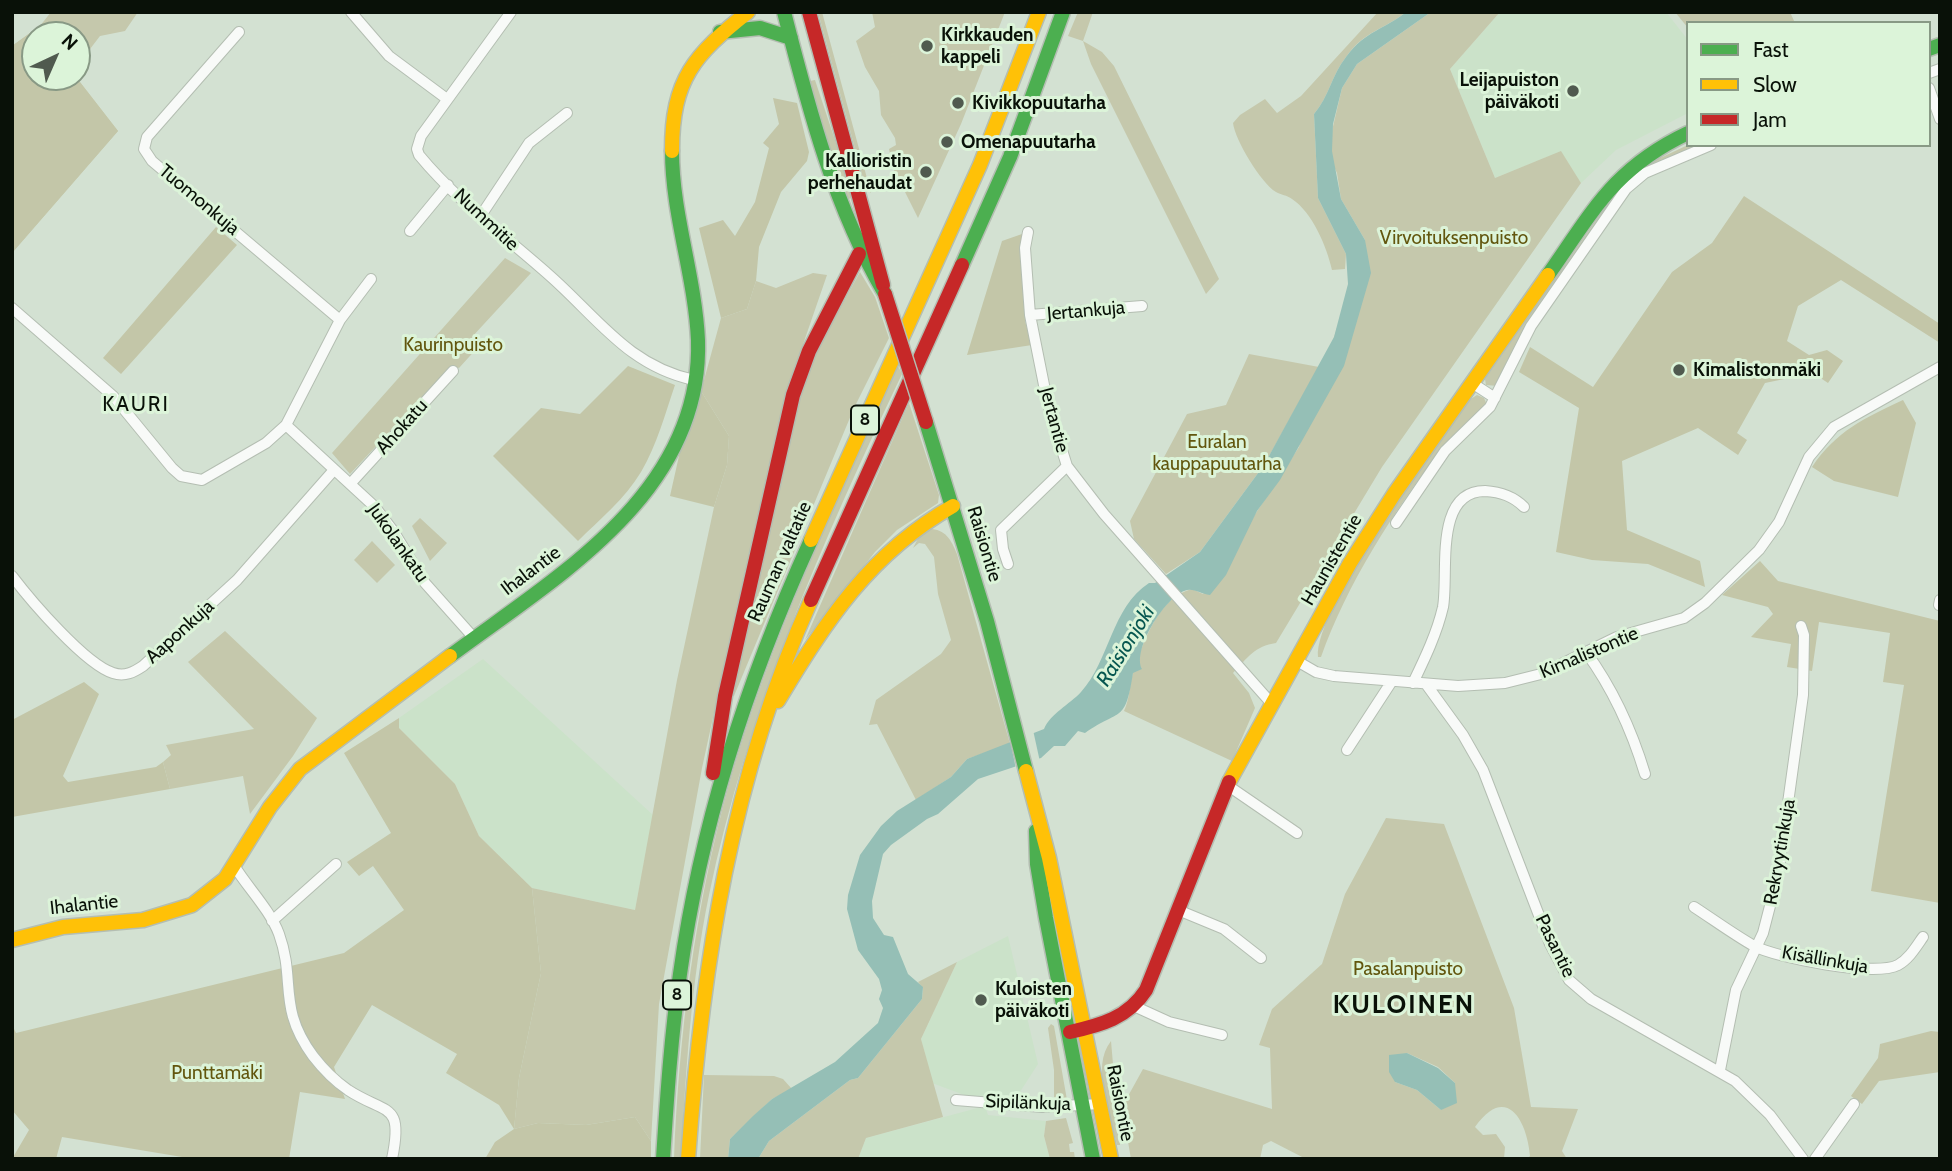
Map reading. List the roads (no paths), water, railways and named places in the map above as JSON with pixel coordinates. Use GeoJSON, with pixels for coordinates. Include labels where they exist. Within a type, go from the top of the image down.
{"type":"FeatureCollection","features":[{"type":"Feature","properties":{"kind":"main road","name":"Ihalantie"},"geometry":{"type":"LineString","coordinates":[[12,940],[45,928],[174,913],[215,890],[234,867],[276,798],[296,772],[592,550],[626,519],[665,463],[684,420],[694,380],[698,341],[696,306],[682,229],[671,128],[676,99],[684,75],[697,54],[719,32],[748,12]]}},
{"type":"Feature","properties":{"kind":"main road","name":"Raisiontie"},"geometry":{"type":"LineString","coordinates":[[784,12],[822,150],[859,254],[885,294]]}},
{"type":"Feature","properties":{"kind":"main road","name":"Raisiontie"},"geometry":{"type":"LineString","coordinates":[[809,12],[875,247],[885,294],[953,506],[1014,718],[1049,858],[1111,1159]]}},
{"type":"Feature","properties":{"kind":"main road","name":"Rauman valtatie"},"geometry":{"type":"LineString","coordinates":[[663,1159],[676,999],[707,833],[733,738],[772,625],[980,166],[1039,12]]}},
{"type":"Feature","properties":{"kind":"main road","name":"8"},"geometry":{"type":"LineString","coordinates":[[688,1159],[697,1033],[708,944],[731,834],[760,731],[780,672],[861,481],[932,332],[1001,174],[1063,12]]}},
{"type":"Feature","properties":{"kind":"main road"},"geometry":{"type":"LineString","coordinates":[[719,32],[760,28],[791,38]]}},
{"type":"Feature","properties":{"kind":"main road","name":"Haunistentie"},"geometry":{"type":"LineString","coordinates":[[1136,1007],[1227,785],[1365,540],[1612,184],[1654,149],[1686,134]]}},
{"type":"Feature","properties":{"kind":"main road"},"geometry":{"type":"LineString","coordinates":[[707,833],[725,696],[793,395],[809,351],[859,254]]}},
{"type":"Feature","properties":{"kind":"main road"},"geometry":{"type":"LineString","coordinates":[[760,731],[824,627],[856,585],[907,533],[953,506]]}},
{"type":"Feature","properties":{"kind":"main road","name":"Raisiontie"},"geometry":{"type":"LineString","coordinates":[[1035,809],[1039,877],[1093,1159]]}},
{"type":"Feature","properties":{"kind":"main road"},"geometry":{"type":"LineString","coordinates":[[1070,1032],[1123,1017],[1136,1007]]}},
{"type":"Feature","properties":{"kind":"street"},"geometry":{"type":"LineString","coordinates":[[352,12],[389,56],[447,99]]}},
{"type":"Feature","properties":{"kind":"street","name":"Nummitie"},"geometry":{"type":"LineString","coordinates":[[511,12],[421,136],[417,149],[480,217],[549,275],[633,353],[668,375],[694,380]]}},
{"type":"Feature","properties":{"kind":"street","name":"Tuomonkuja"},"geometry":{"type":"LineString","coordinates":[[239,32],[147,137],[144,149],[152,160],[341,320]]}},
{"type":"Feature","properties":{"kind":"street"},"geometry":{"type":"LineString","coordinates":[[1931,94],[1940,119]]}},
{"type":"Feature","properties":{"kind":"street"},"geometry":{"type":"LineString","coordinates":[[480,217],[529,143],[567,113]]}},
{"type":"Feature","properties":{"kind":"street","name":"Haunistentie"},"geometry":{"type":"LineString","coordinates":[[1396,523],[1446,451],[1482,416],[1495,398],[1531,326],[1626,189],[1645,173],[1706,147]]}},
{"type":"Feature","properties":{"kind":"street"},"geometry":{"type":"LineString","coordinates":[[410,231],[448,185]]}},
{"type":"Feature","properties":{"kind":"street","name":"Jertantie"},"geometry":{"type":"LineString","coordinates":[[1028,232],[1025,247],[1030,315],[1048,405],[1067,466],[1158,576],[1179,596],[1272,704]]}},
{"type":"Feature","properties":{"kind":"street"},"geometry":{"type":"LineString","coordinates":[[12,308],[113,396],[181,476],[192,480],[212,477],[266,443],[286,425],[341,320],[371,279]]}},
{"type":"Feature","properties":{"kind":"street","name":"Jertankuja"},"geometry":{"type":"LineString","coordinates":[[1030,315],[1142,306]]}},
{"type":"Feature","properties":{"kind":"street","name":"Kimalistontie"},"geometry":{"type":"LineString","coordinates":[[1297,661],[1322,674],[1426,684],[1482,686],[1514,682],[1541,674],[1629,633],[1672,624],[1705,603],[1769,537],[1809,457],[1835,427],[1940,367]]}},
{"type":"Feature","properties":{"kind":"street","name":"Ahokatu"},"geometry":{"type":"LineString","coordinates":[[351,483],[453,371]]}},
{"type":"Feature","properties":{"kind":"street"},"geometry":{"type":"LineString","coordinates":[[1472,383],[1495,398]]}},
{"type":"Feature","properties":{"kind":"street","name":"Jukolankatu"},"geometry":{"type":"LineString","coordinates":[[286,425],[333,471],[351,483],[385,519],[425,583],[474,638]]}},
{"type":"Feature","properties":{"kind":"street"},"geometry":{"type":"LineString","coordinates":[[1009,564],[1001,530],[1067,466]]}},
{"type":"Feature","properties":{"kind":"street","name":"Aaponkuja"},"geometry":{"type":"LineString","coordinates":[[12,576],[42,612],[96,663],[106,670],[126,675],[143,666],[237,580],[333,471]]}},
{"type":"Feature","properties":{"kind":"street"},"geometry":{"type":"LineString","coordinates":[[1413,683],[1437,627],[1443,604],[1450,516],[1467,496],[1480,491],[1496,492],[1516,499],[1524,507]]}},
{"type":"Feature","properties":{"kind":"street","name":"Rekryytinkuja"},"geometry":{"type":"LineString","coordinates":[[1720,1070],[1736,990],[1770,914],[1791,790],[1803,695],[1804,635],[1801,626]]}},
{"type":"Feature","properties":{"kind":"street"},"geometry":{"type":"LineString","coordinates":[[1586,652],[1601,673],[1632,734],[1646,774]]}},
{"type":"Feature","properties":{"kind":"street"},"geometry":{"type":"LineString","coordinates":[[1347,750],[1392,681]]}},
{"type":"Feature","properties":{"kind":"street","name":"Pasantie"},"geometry":{"type":"LineString","coordinates":[[1426,684],[1463,735],[1483,770],[1550,944],[1569,980],[1591,999],[1720,1070],[1758,1102],[1803,1159]]}},
{"type":"Feature","properties":{"kind":"street"},"geometry":{"type":"LineString","coordinates":[[1227,785],[1297,834]]}},
{"type":"Feature","properties":{"kind":"street"},"geometry":{"type":"LineString","coordinates":[[272,921],[336,864]]}},
{"type":"Feature","properties":{"kind":"street"},"geometry":{"type":"LineString","coordinates":[[234,867],[272,921],[282,945],[286,993],[294,1024],[311,1052],[333,1078],[348,1090],[386,1108],[393,1116],[397,1136],[392,1159]]}},
{"type":"Feature","properties":{"kind":"street"},"geometry":{"type":"LineString","coordinates":[[1694,907],[1756,947]]}},
{"type":"Feature","properties":{"kind":"street"},"geometry":{"type":"LineString","coordinates":[[1178,910],[1224,929],[1261,958]]}},
{"type":"Feature","properties":{"kind":"street","name":"Kisällinkuja"},"geometry":{"type":"LineString","coordinates":[[1756,947],[1869,971],[1899,964],[1910,955],[1923,937]]}},
{"type":"Feature","properties":{"kind":"street"},"geometry":{"type":"LineString","coordinates":[[1136,1007],[1169,1022],[1222,1035]]}},
{"type":"Feature","properties":{"kind":"street","name":"Sipilänkuja"},"geometry":{"type":"LineString","coordinates":[[956,1100],[1042,1107],[1100,1104]]}},
{"type":"Feature","properties":{"kind":"street"},"geometry":{"type":"LineString","coordinates":[[1815,1159],[1854,1104]]}},
{"type":"Feature","properties":{"kind":"water","name":"Raisionjoki"},"geometry":{"type":"Polygon","coordinates":[[[1406,12],[1431,12],[1357,64],[1342,88],[1333,124],[1332,151],[1341,199],[1365,240],[1371,273],[1344,366],[1280,480],[1257,511],[1226,575],[1210,595],[1194,590],[1184,591],[1159,614],[1142,650],[1142,669],[1133,673],[1127,700],[1120,713],[1085,733],[1078,731],[1065,746],[1054,746],[1041,758],[978,779],[938,814],[891,845],[883,854],[872,901],[873,918],[884,935],[893,937],[908,974],[923,987],[922,999],[858,1078],[850,1080],[769,1141],[758,1159],[728,1159],[730,1139],[753,1116],[772,1099],[835,1062],[878,1023],[883,1008],[879,999],[882,990],[879,979],[858,950],[847,909],[848,895],[860,855],[881,826],[897,811],[951,777],[967,759],[1044,729],[1051,718],[1081,692],[1091,679],[1118,620],[1136,594],[1200,552],[1264,465],[1334,337],[1348,284],[1346,254],[1318,198],[1314,114],[1341,64],[1353,48],[1406,12]]]}},
{"type":"Feature","properties":{"kind":"water"},"geometry":{"type":"Polygon","coordinates":[[[1407,1053],[1438,1068],[1455,1083],[1457,1103],[1441,1110],[1417,1090],[1395,1082],[1389,1072],[1389,1055],[1407,1053]]]}},
{"type":"Feature","properties":{"kind":"place","name":"Kirkkauden kappeli"},"geometry":{"type":"Point","coordinates":[927,46]}},
{"type":"Feature","properties":{"kind":"place","name":"Leijapuiston päiväkoti"},"geometry":{"type":"Point","coordinates":[1573,91]}},
{"type":"Feature","properties":{"kind":"place","name":"Kivikkopuutarha"},"geometry":{"type":"Point","coordinates":[958,103]}},
{"type":"Feature","properties":{"kind":"place","name":"Omenapuutarha"},"geometry":{"type":"Point","coordinates":[947,142]}},
{"type":"Feature","properties":{"kind":"place","name":"Kallioristin perhehaudat"},"geometry":{"type":"Point","coordinates":[926,172]}},
{"type":"Feature","properties":{"kind":"place","name":"Kimalistonmäki"},"geometry":{"type":"Point","coordinates":[1679,370]}},
{"type":"Feature","properties":{"kind":"place","name":"Kuloisten päiväkoti"},"geometry":{"type":"Point","coordinates":[981,1000]}},
{"type":"Feature","properties":{"kind":"district","name":"KAURI"},"geometry":{"type":"Point","coordinates":[136,405]}},
{"type":"Feature","properties":{"kind":"district","name":"KULOINEN"},"geometry":{"type":"Point","coordinates":[1404,1005]}},
{"type":"Feature","properties":{"kind":"park label","name":"Virvoituksenpuisto"},"geometry":{"type":"Point","coordinates":[1454,238]}},
{"type":"Feature","properties":{"kind":"park label","name":"Kaurinpuisto"},"geometry":{"type":"Point","coordinates":[453,345]}},
{"type":"Feature","properties":{"kind":"park label","name":"Euralan kauppapuutarha"},"geometry":{"type":"Point","coordinates":[1217,453]}},
{"type":"Feature","properties":{"kind":"park label","name":"Pasalanpuisto"},"geometry":{"type":"Point","coordinates":[1408,969]}},
{"type":"Feature","properties":{"kind":"park label","name":"Punttamäki"},"geometry":{"type":"Point","coordinates":[217,1073]}}]}
